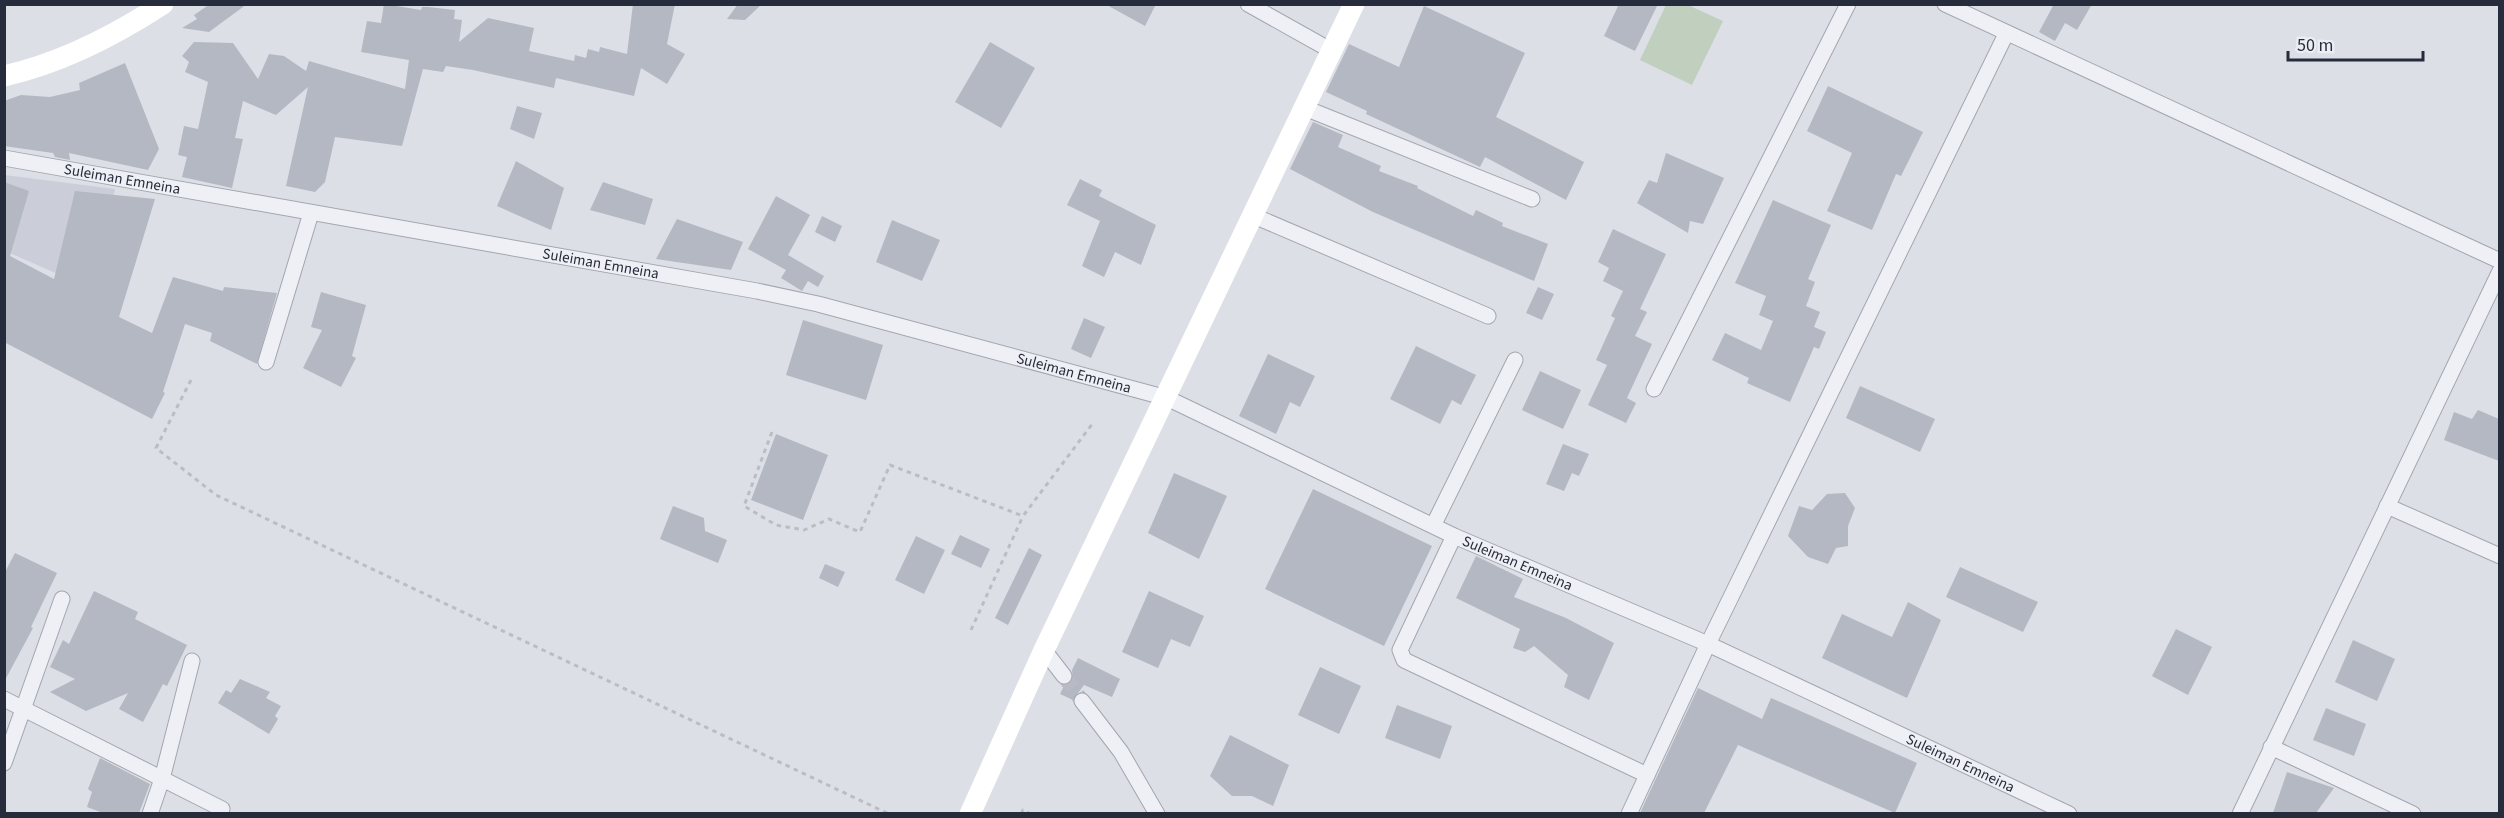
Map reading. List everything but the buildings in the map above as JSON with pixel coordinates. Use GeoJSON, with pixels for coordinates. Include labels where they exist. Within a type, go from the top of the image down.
{"type":"FeatureCollection","features":[{"type":"Feature","properties":{"kind":"street"},"geometry":{"type":"LineString","coordinates":[[4,76],[56,61],[92,45],[163,4]]}},
{"type":"Feature","properties":{"kind":"street"},"geometry":{"type":"LineString","coordinates":[[1248,4],[1332,51]]}},
{"type":"Feature","properties":{"kind":"street"},"geometry":{"type":"LineString","coordinates":[[970,813],[1044,650],[1167,398],[1354,4]]}},
{"type":"Feature","properties":{"kind":"street"},"geometry":{"type":"LineString","coordinates":[[1654,389],[1848,4]]}},
{"type":"Feature","properties":{"kind":"street"},"geometry":{"type":"LineString","coordinates":[[1945,4],[2499,261]]}},
{"type":"Feature","properties":{"kind":"street"},"geometry":{"type":"LineString","coordinates":[[1629,813],[1708,644],[2006,34]]}},
{"type":"Feature","properties":{"kind":"street"},"geometry":{"type":"LineString","coordinates":[[1305,108],[1532,199]]}},
{"type":"Feature","properties":{"kind":"street","name":"Suleiman Emneina"},"geometry":{"type":"LineString","coordinates":[[4,158],[635,268],[808,302],[1167,398],[1434,524],[1454,536],[1708,644],[2069,813]]}},
{"type":"Feature","properties":{"kind":"street"},"geometry":{"type":"LineString","coordinates":[[266,362],[311,213]]}},
{"type":"Feature","properties":{"kind":"street"},"geometry":{"type":"LineString","coordinates":[[1254,216],[1488,316]]}},
{"type":"Feature","properties":{"kind":"street"},"geometry":{"type":"LineString","coordinates":[[2240,813],[2499,271]]}},
{"type":"Feature","properties":{"kind":"street"},"geometry":{"type":"LineString","coordinates":[[1434,524],[1515,360]]}},
{"type":"Feature","properties":{"kind":"street"},"geometry":{"type":"LineString","coordinates":[[2387,506],[2499,556]]}},
{"type":"Feature","properties":{"kind":"street"},"geometry":{"type":"LineString","coordinates":[[1454,536],[1400,650],[1404,660],[1647,775]]}},
{"type":"Feature","properties":{"kind":"street"},"geometry":{"type":"LineString","coordinates":[[4,763],[62,599]]}},
{"type":"Feature","properties":{"kind":"street"},"geometry":{"type":"LineString","coordinates":[[1044,650],[1064,676]]}},
{"type":"Feature","properties":{"kind":"street"},"geometry":{"type":"LineString","coordinates":[[150,813],[162,779],[192,662]]}},
{"type":"Feature","properties":{"kind":"street"},"geometry":{"type":"LineString","coordinates":[[4,699],[222,809]]}},
{"type":"Feature","properties":{"kind":"street"},"geometry":{"type":"LineString","coordinates":[[1082,701],[1121,752],[1157,813]]}},
{"type":"Feature","properties":{"kind":"street"},"geometry":{"type":"LineString","coordinates":[[2271,747],[2413,813]]}},
{"type":"Feature","properties":{"kind":"path"},"geometry":{"type":"LineString","coordinates":[[190,380],[156,448],[216,495],[889,813]]}},
{"type":"Feature","properties":{"kind":"path"},"geometry":{"type":"LineString","coordinates":[[971,630],[1023,516],[1093,423]]}},
{"type":"Feature","properties":{"kind":"path"},"geometry":{"type":"LineString","coordinates":[[772,432],[744,506],[776,525],[804,530],[829,519],[860,532],[890,465],[1023,516]]}},
{"type":"Feature","properties":{"kind":"path"},"geometry":{"type":"LineString","coordinates":[[1021,813],[1023,810],[1031,813]]}},
{"type":"Feature","properties":{"kind":"shaded area"},"geometry":{"type":"Polygon","coordinates":[[[5,175],[115,189],[90,288],[5,251],[5,175]]]}},
{"type":"Feature","properties":{"kind":"green space"},"geometry":{"type":"Polygon","coordinates":[[[1666,5],[1688,5],[1723,21],[1692,85],[1640,60],[1666,5]]]}},
{"type":"Feature","properties":{"kind":"tunnel"},"geometry":{"type":"LineString","coordinates":[[1064,676],[1082,701]]}}]}
